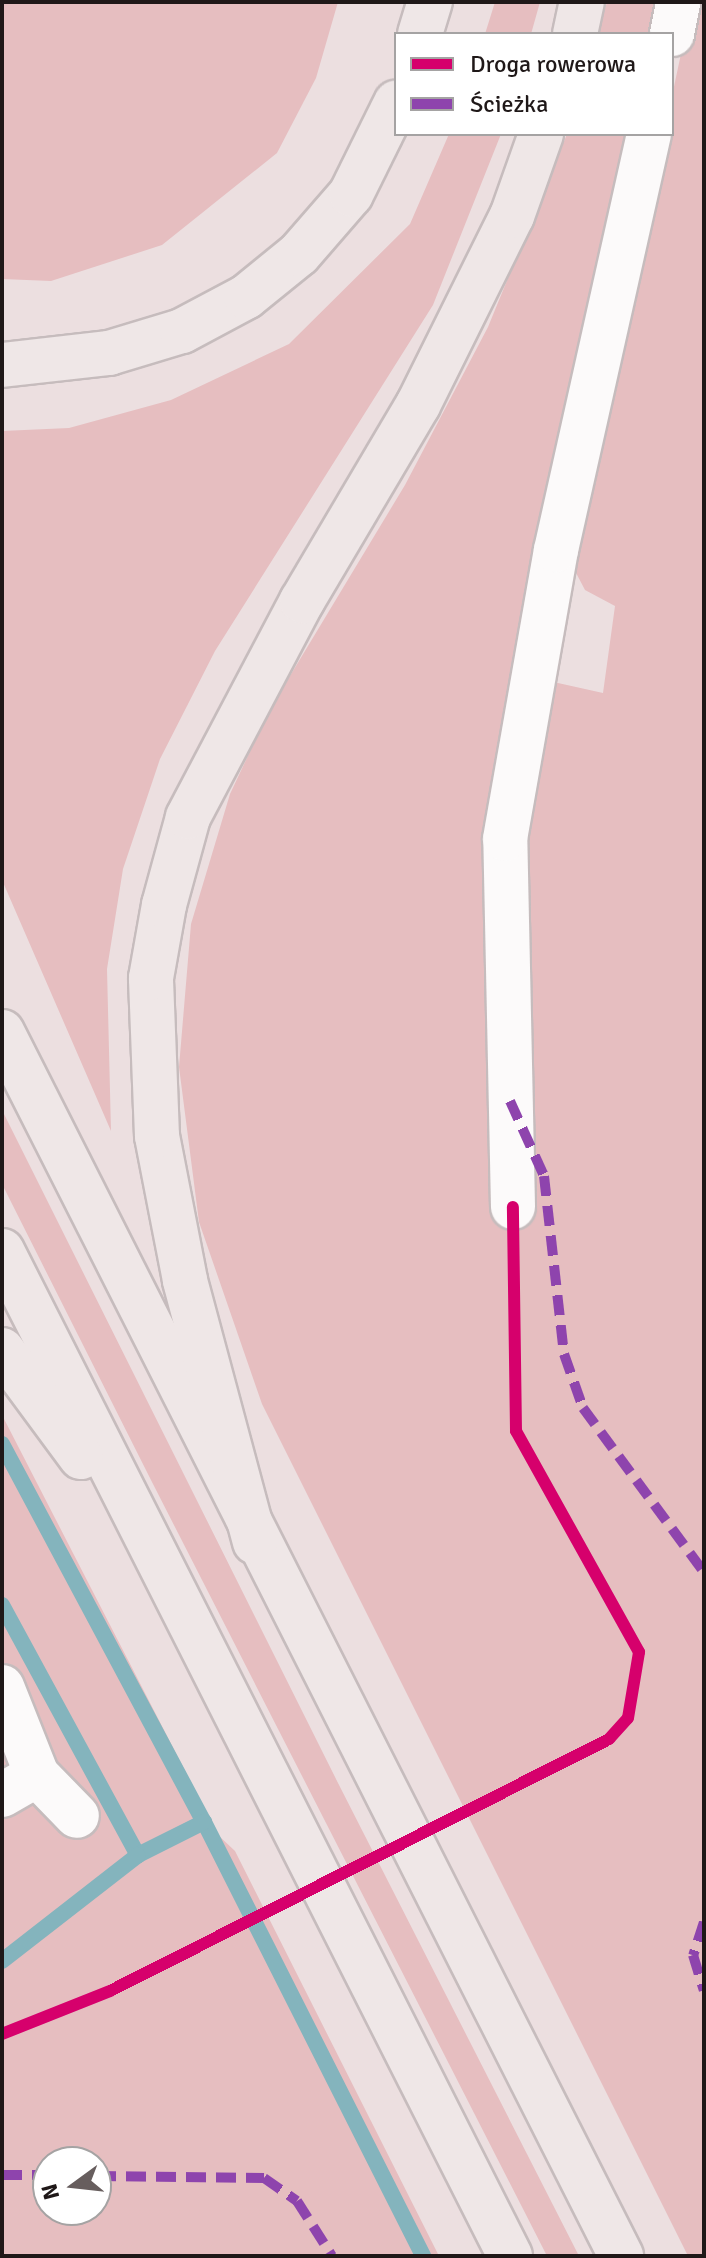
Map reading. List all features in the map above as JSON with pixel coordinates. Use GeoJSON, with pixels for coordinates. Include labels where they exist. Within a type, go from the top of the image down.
{"type":"FeatureCollection","features":[{"type":"Feature","properties":{"kind":"highway"},"geometry":{"type":"LineString","coordinates":[[421,32],[430,2]]}},
{"type":"Feature","properties":{"kind":"highway"},"geometry":{"type":"LineString","coordinates":[[575,32],[582,2]]}},
{"type":"Feature","properties":{"kind":"highway"},"geometry":{"type":"LineString","coordinates":[[2,365],[109,353],[182,331],[246,297],[299,254],[351,194],[394,107]]}},
{"type":"Feature","properties":{"kind":"highway"},"geometry":{"type":"LineString","coordinates":[[255,1542],[185,1280],[157,1136],[151,978],[164,905],[188,817],[302,601],[418,405],[512,216],[540,136]]}},
{"type":"Feature","properties":{"kind":"highway"},"geometry":{"type":"LineString","coordinates":[[2,1032],[255,1542],[621,2256]]}},
{"type":"Feature","properties":{"kind":"highway"},"geometry":{"type":"LineString","coordinates":[[2,1251],[152,1554],[510,2256]]}},
{"type":"Feature","properties":{"kind":"highway"},"geometry":{"type":"LineString","coordinates":[[2,1350],[152,1554]]}},
{"type":"Feature","properties":{"kind":"lane"},"geometry":{"type":"LineString","coordinates":[[672,32],[678,2]]}},
{"type":"Feature","properties":{"kind":"lane"},"geometry":{"type":"LineString","coordinates":[[513,1207],[505,839],[556,550],[649,136]]}},
{"type":"Feature","properties":{"kind":"lane"},"geometry":{"type":"LineString","coordinates":[[2,1687],[20,1785],[77,1816]]}},
{"type":"Feature","properties":{"kind":"shaded area"},"geometry":{"type":"Polygon","coordinates":[[[2,2],[338,2],[316,78],[277,153],[162,245],[51,281],[2,279],[2,2]]]}},
{"type":"Feature","properties":{"kind":"shaded area"},"geometry":{"type":"Polygon","coordinates":[[[495,2],[540,2],[532,32],[486,32],[495,2]]]}},
{"type":"Feature","properties":{"kind":"shaded area"},"geometry":{"type":"Polygon","coordinates":[[[607,2],[664,2],[656,32],[598,32],[607,2]]]}},
{"type":"Feature","properties":{"kind":"shaded area"},"geometry":{"type":"Polygon","coordinates":[[[692,2],[704,2],[704,2256],[688,2256],[262,1404],[199,1222],[179,1067],[191,924],[230,794],[270,709],[405,485],[488,327],[566,136],[632,136],[549,681],[603,693],[615,606],[585,590],[574,569],[664,136],[674,136],[674,87],[692,2]]]}},
{"type":"Feature","properties":{"kind":"shaded area"},"geometry":{"type":"Polygon","coordinates":[[[448,136],[500,136],[433,305],[215,651],[160,759],[123,869],[107,969],[111,1131],[2,880],[2,431],[69,428],[171,400],[289,344],[410,224],[448,136]]]}},
{"type":"Feature","properties":{"kind":"shaded area"},"geometry":{"type":"Polygon","coordinates":[[[2,1110],[338,1783],[579,2256],[547,2256],[153,1484],[2,1184],[2,1110]]]}},
{"type":"Feature","properties":{"kind":"shaded area"},"geometry":{"type":"Polygon","coordinates":[[[2,1415],[218,1835],[235,1851],[439,2256],[2,2256],[2,1415]]]}},
{"type":"Feature","properties":{"kind":"waterway"},"geometry":{"type":"LineString","coordinates":[[2,1444],[204,1822],[423,2256]]}},
{"type":"Feature","properties":{"kind":"waterway"},"geometry":{"type":"LineString","coordinates":[[2,1605],[138,1855],[204,1822]]}},
{"type":"Feature","properties":{"kind":"waterway"},"geometry":{"type":"LineString","coordinates":[[2,1961],[138,1855]]}},
{"type":"Feature","properties":{"kind":"marked path"},"geometry":{"type":"LineString","coordinates":[[510,1101],[544,1176],[564,1354],[583,1408],[704,1572]]}},
{"type":"Feature","properties":{"kind":"marked path"},"geometry":{"type":"LineString","coordinates":[[704,1922],[693,1955],[704,1990]]}},
{"type":"Feature","properties":{"kind":"marked path"},"geometry":{"type":"LineString","coordinates":[[2,2175],[32,2175]]}},
{"type":"Feature","properties":{"kind":"marked path"},"geometry":{"type":"LineString","coordinates":[[112,2176],[264,2178],[297,2201],[332,2256]]}},
{"type":"Feature","properties":{"kind":"cycle path"},"geometry":{"type":"LineString","coordinates":[[2,2034],[110,1991],[609,1739],[628,1718],[639,1652],[516,1431],[513,1207]]}}]}
